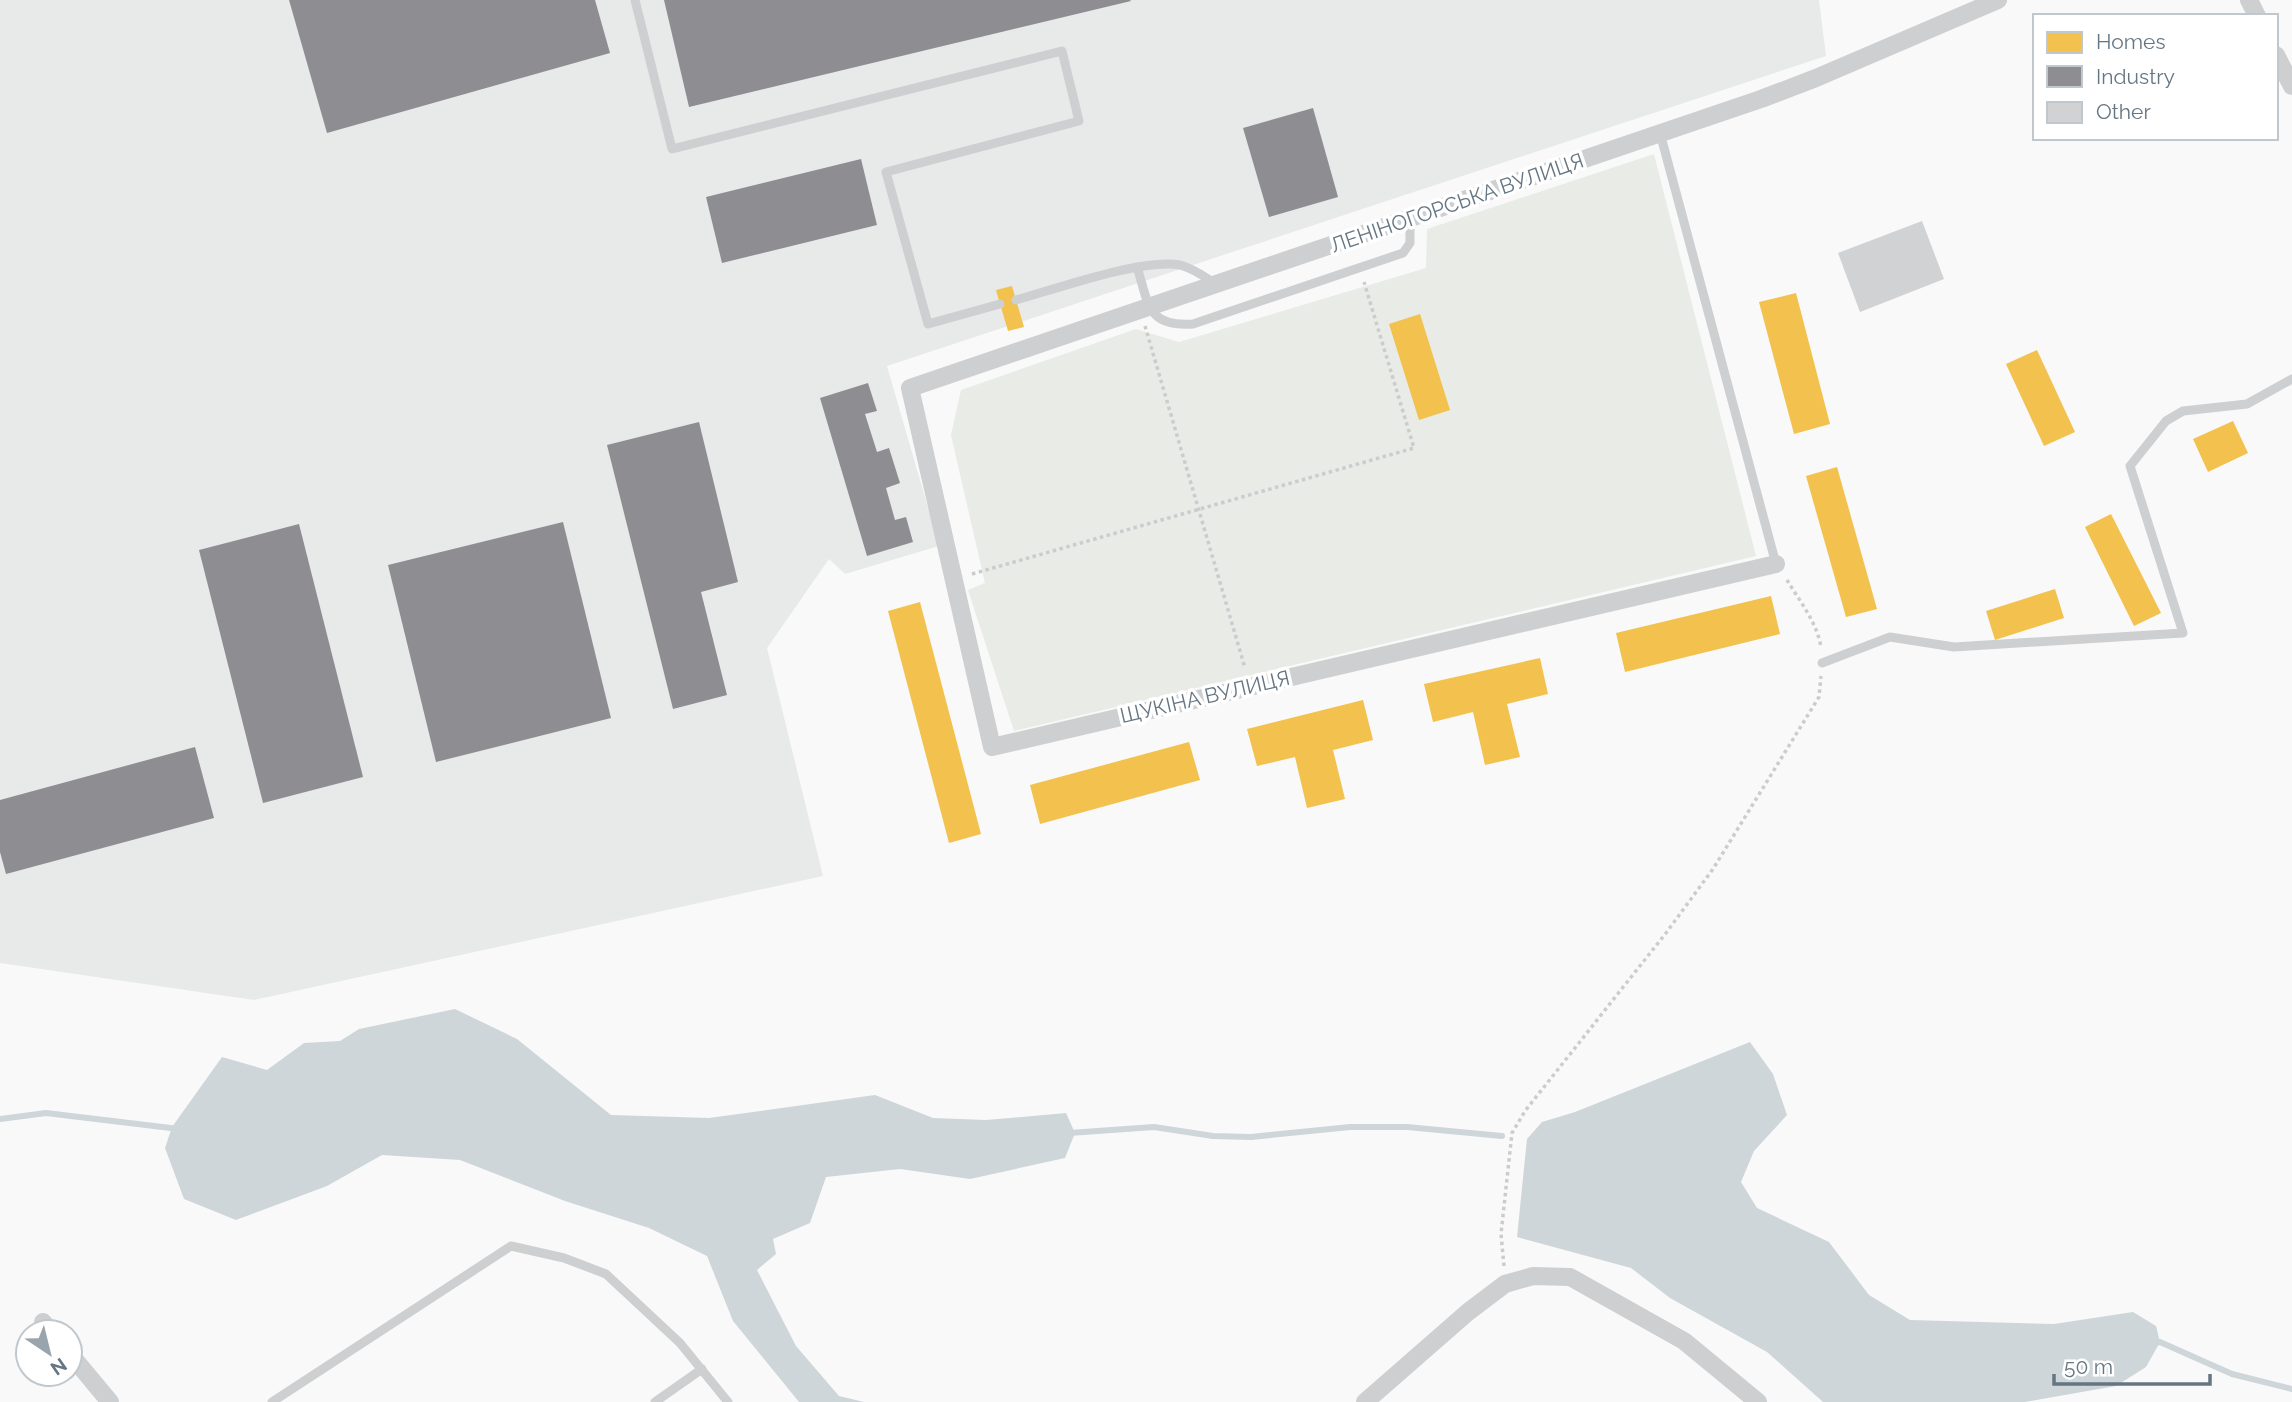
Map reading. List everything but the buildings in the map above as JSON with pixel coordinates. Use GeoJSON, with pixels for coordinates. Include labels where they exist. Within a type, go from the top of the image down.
{"type":"FeatureCollection","features":[{"type":"Feature","properties":{"kind":"street","name":"ЛЕНІНОГОРСЬКА ВУЛИЦЯ"},"geometry":{"type":"LineString","coordinates":[[910,388],[1816,78],[1998,0]]}},
{"type":"Feature","properties":{"kind":"street"},"geometry":{"type":"LineString","coordinates":[[2278,59],[2292,86]]}},
{"type":"Feature","properties":{"kind":"street","name":"ЩУКІНА ВУЛИЦЯ"},"geometry":{"type":"LineString","coordinates":[[910,388],[992,747],[1776,564]]}},
{"type":"Feature","properties":{"kind":"street"},"geometry":{"type":"LineString","coordinates":[[1365,1402],[1468,1312],[1505,1284],[1533,1276],[1570,1277],[1684,1341],[1758,1402]]}},
{"type":"Feature","properties":{"kind":"street"},"geometry":{"type":"LineString","coordinates":[[84,1371],[110,1402]]}},
{"type":"Feature","properties":{"kind":"lane"},"geometry":{"type":"LineString","coordinates":[[635,0],[672,149],[1062,51],[1079,121],[886,172],[928,324],[1000,304]]}},
{"type":"Feature","properties":{"kind":"lane"},"geometry":{"type":"LineString","coordinates":[[1660,133],[1776,564]]}},
{"type":"Feature","properties":{"kind":"lane"},"geometry":{"type":"LineString","coordinates":[[1137,267],[1145,308],[1158,320],[1174,326],[1193,324],[1403,253],[1410,243],[1410,219]]}},
{"type":"Feature","properties":{"kind":"lane"},"geometry":{"type":"LineString","coordinates":[[1016,300],[1137,267],[1163,264],[1182,266],[1215,284]]}},
{"type":"Feature","properties":{"kind":"lane"},"geometry":{"type":"LineString","coordinates":[[1822,663],[1890,637],[1954,647],[2183,633],[2130,466],[2166,421],[2183,411],[2247,404],[2292,379]]}},
{"type":"Feature","properties":{"kind":"lane"},"geometry":{"type":"LineString","coordinates":[[272,1402],[511,1246],[564,1258],[606,1274],[680,1343],[728,1402]]}},
{"type":"Feature","properties":{"kind":"lane"},"geometry":{"type":"LineString","coordinates":[[655,1402],[702,1369]]}},
{"type":"Feature","properties":{"kind":"path"},"geometry":{"type":"LineString","coordinates":[[954,579],[1414,448],[1360,268]]}},
{"type":"Feature","properties":{"kind":"path"},"geometry":{"type":"LineString","coordinates":[[1145,308],[1197,511],[1250,687]]}},
{"type":"Feature","properties":{"kind":"path"},"geometry":{"type":"LineString","coordinates":[[1505,1284],[1501,1234],[1512,1133],[1525,1111],[1666,933],[1713,869],[1819,697],[1822,663],[1819,640],[1776,564]]}},
{"type":"Feature","properties":{"kind":"shaded area"},"geometry":{"type":"Polygon","coordinates":[[[0,0],[1819,0],[1826,56],[887,366],[939,546],[845,574],[829,559],[767,648],[823,876],[254,1000],[0,963],[0,0]]]}},
{"type":"Feature","properties":{"kind":"shaded area"},"geometry":{"type":"Polygon","coordinates":[[[1654,154],[1756,556],[1014,731],[968,590],[985,583],[951,435],[961,390],[1136,329],[1179,342],[1426,268],[1427,229],[1654,154]]]}},
{"type":"Feature","properties":{"kind":"shaded area"},"geometry":{"type":"Polygon","coordinates":[[[455,1009],[517,1039],[611,1115],[709,1118],[875,1095],[933,1118],[986,1120],[1066,1113],[1075,1133],[1065,1158],[970,1179],[900,1169],[826,1177],[810,1223],[773,1239],[776,1254],[757,1270],[796,1346],[839,1396],[864,1402],[799,1402],[733,1321],[707,1256],[649,1228],[565,1201],[460,1160],[382,1155],[327,1186],[236,1220],[184,1199],[165,1148],[172,1127],[222,1057],[267,1070],[304,1043],[340,1041],[359,1029],[455,1009]]]}},
{"type":"Feature","properties":{"kind":"shaded area"},"geometry":{"type":"Polygon","coordinates":[[[1750,1042],[1773,1074],[1787,1115],[1754,1151],[1741,1182],[1757,1208],[1829,1242],[1869,1295],[1910,1320],[2054,1324],[2133,1312],[2156,1326],[2160,1342],[2146,1367],[2116,1386],[2025,1402],[1823,1402],[1767,1352],[1670,1298],[1631,1268],[1517,1237],[1527,1139],[1542,1122],[1575,1112],[1750,1042]]]}},
{"type":"Feature","properties":{"kind":"waterway"},"geometry":{"type":"LineString","coordinates":[[0,1119],[46,1113],[179,1129]]}},
{"type":"Feature","properties":{"kind":"waterway"},"geometry":{"type":"LineString","coordinates":[[1069,1133],[1154,1127],[1213,1136],[1251,1137],[1350,1127],[1407,1127],[1502,1136]]}},
{"type":"Feature","properties":{"kind":"waterway"},"geometry":{"type":"LineString","coordinates":[[2152,1343],[2160,1342],[2232,1374],[2292,1389]]}}]}
